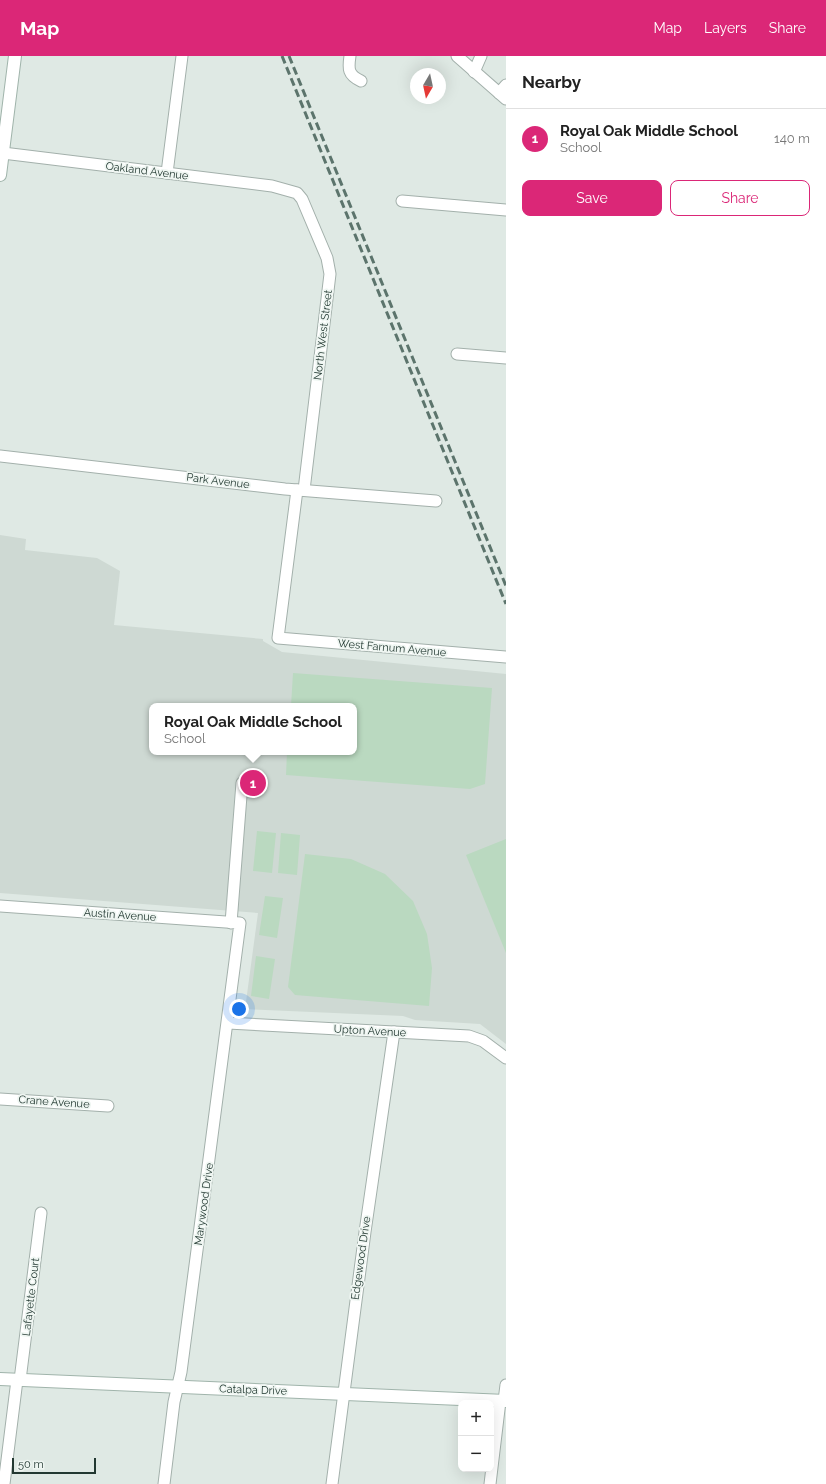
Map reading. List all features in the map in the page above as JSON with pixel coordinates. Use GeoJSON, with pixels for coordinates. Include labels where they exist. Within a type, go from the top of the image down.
{"type":"FeatureCollection","features":[{"type":"Feature","properties":{"kind":"street"},"geometry":{"type":"LineString","coordinates":[[0,175],[15,56]]}},
{"type":"Feature","properties":{"kind":"street"},"geometry":{"type":"LineString","coordinates":[[167,174],[182,56]]}},
{"type":"Feature","properties":{"kind":"street"},"geometry":{"type":"LineString","coordinates":[[350,56],[350,73],[353,77],[361,81]]}},
{"type":"Feature","properties":{"kind":"street"},"geometry":{"type":"LineString","coordinates":[[458,56],[474,72],[504,92]]}},
{"type":"Feature","properties":{"kind":"street"},"geometry":{"type":"LineString","coordinates":[[474,72],[481,56]]}},
{"type":"Feature","properties":{"kind":"street","name":"Oakland Avenue"},"geometry":{"type":"LineString","coordinates":[[3,153],[272,186],[290,190]]}},
{"type":"Feature","properties":{"kind":"street","name":"North West Street"},"geometry":{"type":"LineString","coordinates":[[278,638],[301,490],[330,274],[327,258],[307,206],[297,193],[290,190]]}},
{"type":"Feature","properties":{"kind":"street"},"geometry":{"type":"LineString","coordinates":[[402,201],[506,210]]}},
{"type":"Feature","properties":{"kind":"street"},"geometry":{"type":"LineString","coordinates":[[457,354],[506,358]]}},
{"type":"Feature","properties":{"kind":"street","name":"Park Avenue"},"geometry":{"type":"LineString","coordinates":[[0,456],[301,490],[436,501]]}},
{"type":"Feature","properties":{"kind":"street","name":"West Farnum Avenue"},"geometry":{"type":"LineString","coordinates":[[278,638],[506,657]]}},
{"type":"Feature","properties":{"kind":"street","name":"Marywood Drive"},"geometry":{"type":"LineString","coordinates":[[164,1484],[174,1402],[182,1372],[228,1023],[242,783]]}},
{"type":"Feature","properties":{"kind":"street","name":"Austin Avenue"},"geometry":{"type":"LineString","coordinates":[[0,906],[235,923]]}},
{"type":"Feature","properties":{"kind":"street","name":"Upton Avenue"},"geometry":{"type":"LineString","coordinates":[[228,1023],[477,1037],[506,1058]]}},
{"type":"Feature","properties":{"kind":"street","name":"Edgewood Drive"},"geometry":{"type":"LineString","coordinates":[[332,1484],[343,1394],[394,1032]]}},
{"type":"Feature","properties":{"kind":"street","name":"Crane Avenue"},"geometry":{"type":"LineString","coordinates":[[0,1099],[108,1106]]}},
{"type":"Feature","properties":{"kind":"street","name":"Lafayette Court"},"geometry":{"type":"LineString","coordinates":[[4,1484],[41,1213]]}},
{"type":"Feature","properties":{"kind":"street","name":"Catalpa Drive"},"geometry":{"type":"LineString","coordinates":[[0,1379],[503,1401]]}},
{"type":"Feature","properties":{"kind":"street"},"geometry":{"type":"LineString","coordinates":[[490,1484],[506,1385]]}},
{"type":"Feature","properties":{"kind":"shaded area"},"geometry":{"type":"Polygon","coordinates":[[[0,535],[26,539],[25,550],[97,558],[120,571],[114,625],[263,639],[263,641],[282,652],[506,674],[506,1044],[480,1024],[415,1020],[403,1016],[245,1009],[258,913],[0,893],[0,535]]]}},
{"type":"Feature","properties":{"kind":"green space"},"geometry":{"type":"Polygon","coordinates":[[[293,673],[492,688],[485,784],[470,789],[286,775],[287,755],[357,755],[357,703],[291,703],[293,673]]]}},
{"type":"Feature","properties":{"kind":"green space"},"geometry":{"type":"Polygon","coordinates":[[[257,831],[276,833],[272,873],[253,871],[257,831]]]}},
{"type":"Feature","properties":{"kind":"green space"},"geometry":{"type":"Polygon","coordinates":[[[281,833],[300,835],[297,875],[278,873],[281,833]]]}},
{"type":"Feature","properties":{"kind":"green space"},"geometry":{"type":"Polygon","coordinates":[[[506,839],[506,953],[466,855],[506,839]]]}},
{"type":"Feature","properties":{"kind":"green space"},"geometry":{"type":"Polygon","coordinates":[[[305,854],[351,859],[385,874],[413,901],[427,934],[432,968],[429,1006],[295,995],[288,987],[305,854]]]}},
{"type":"Feature","properties":{"kind":"green space"},"geometry":{"type":"Polygon","coordinates":[[[265,896],[283,898],[277,938],[259,935],[265,896]]]}},
{"type":"Feature","properties":{"kind":"green space"},"geometry":{"type":"Polygon","coordinates":[[[256,956],[275,959],[269,999],[251,996],[256,956]]]}},
{"type":"Feature","properties":{"kind":"railway"},"geometry":{"type":"LineString","coordinates":[[282,56],[506,604]]}},
{"type":"Feature","properties":{"kind":"railway"},"geometry":{"type":"LineString","coordinates":[[289,56],[506,586]]}},
{"type":"Feature","properties":{"kind":"place","name":"Royal Oak Middle School"},"geometry":{"type":"Point","coordinates":[253,783]}}]}
